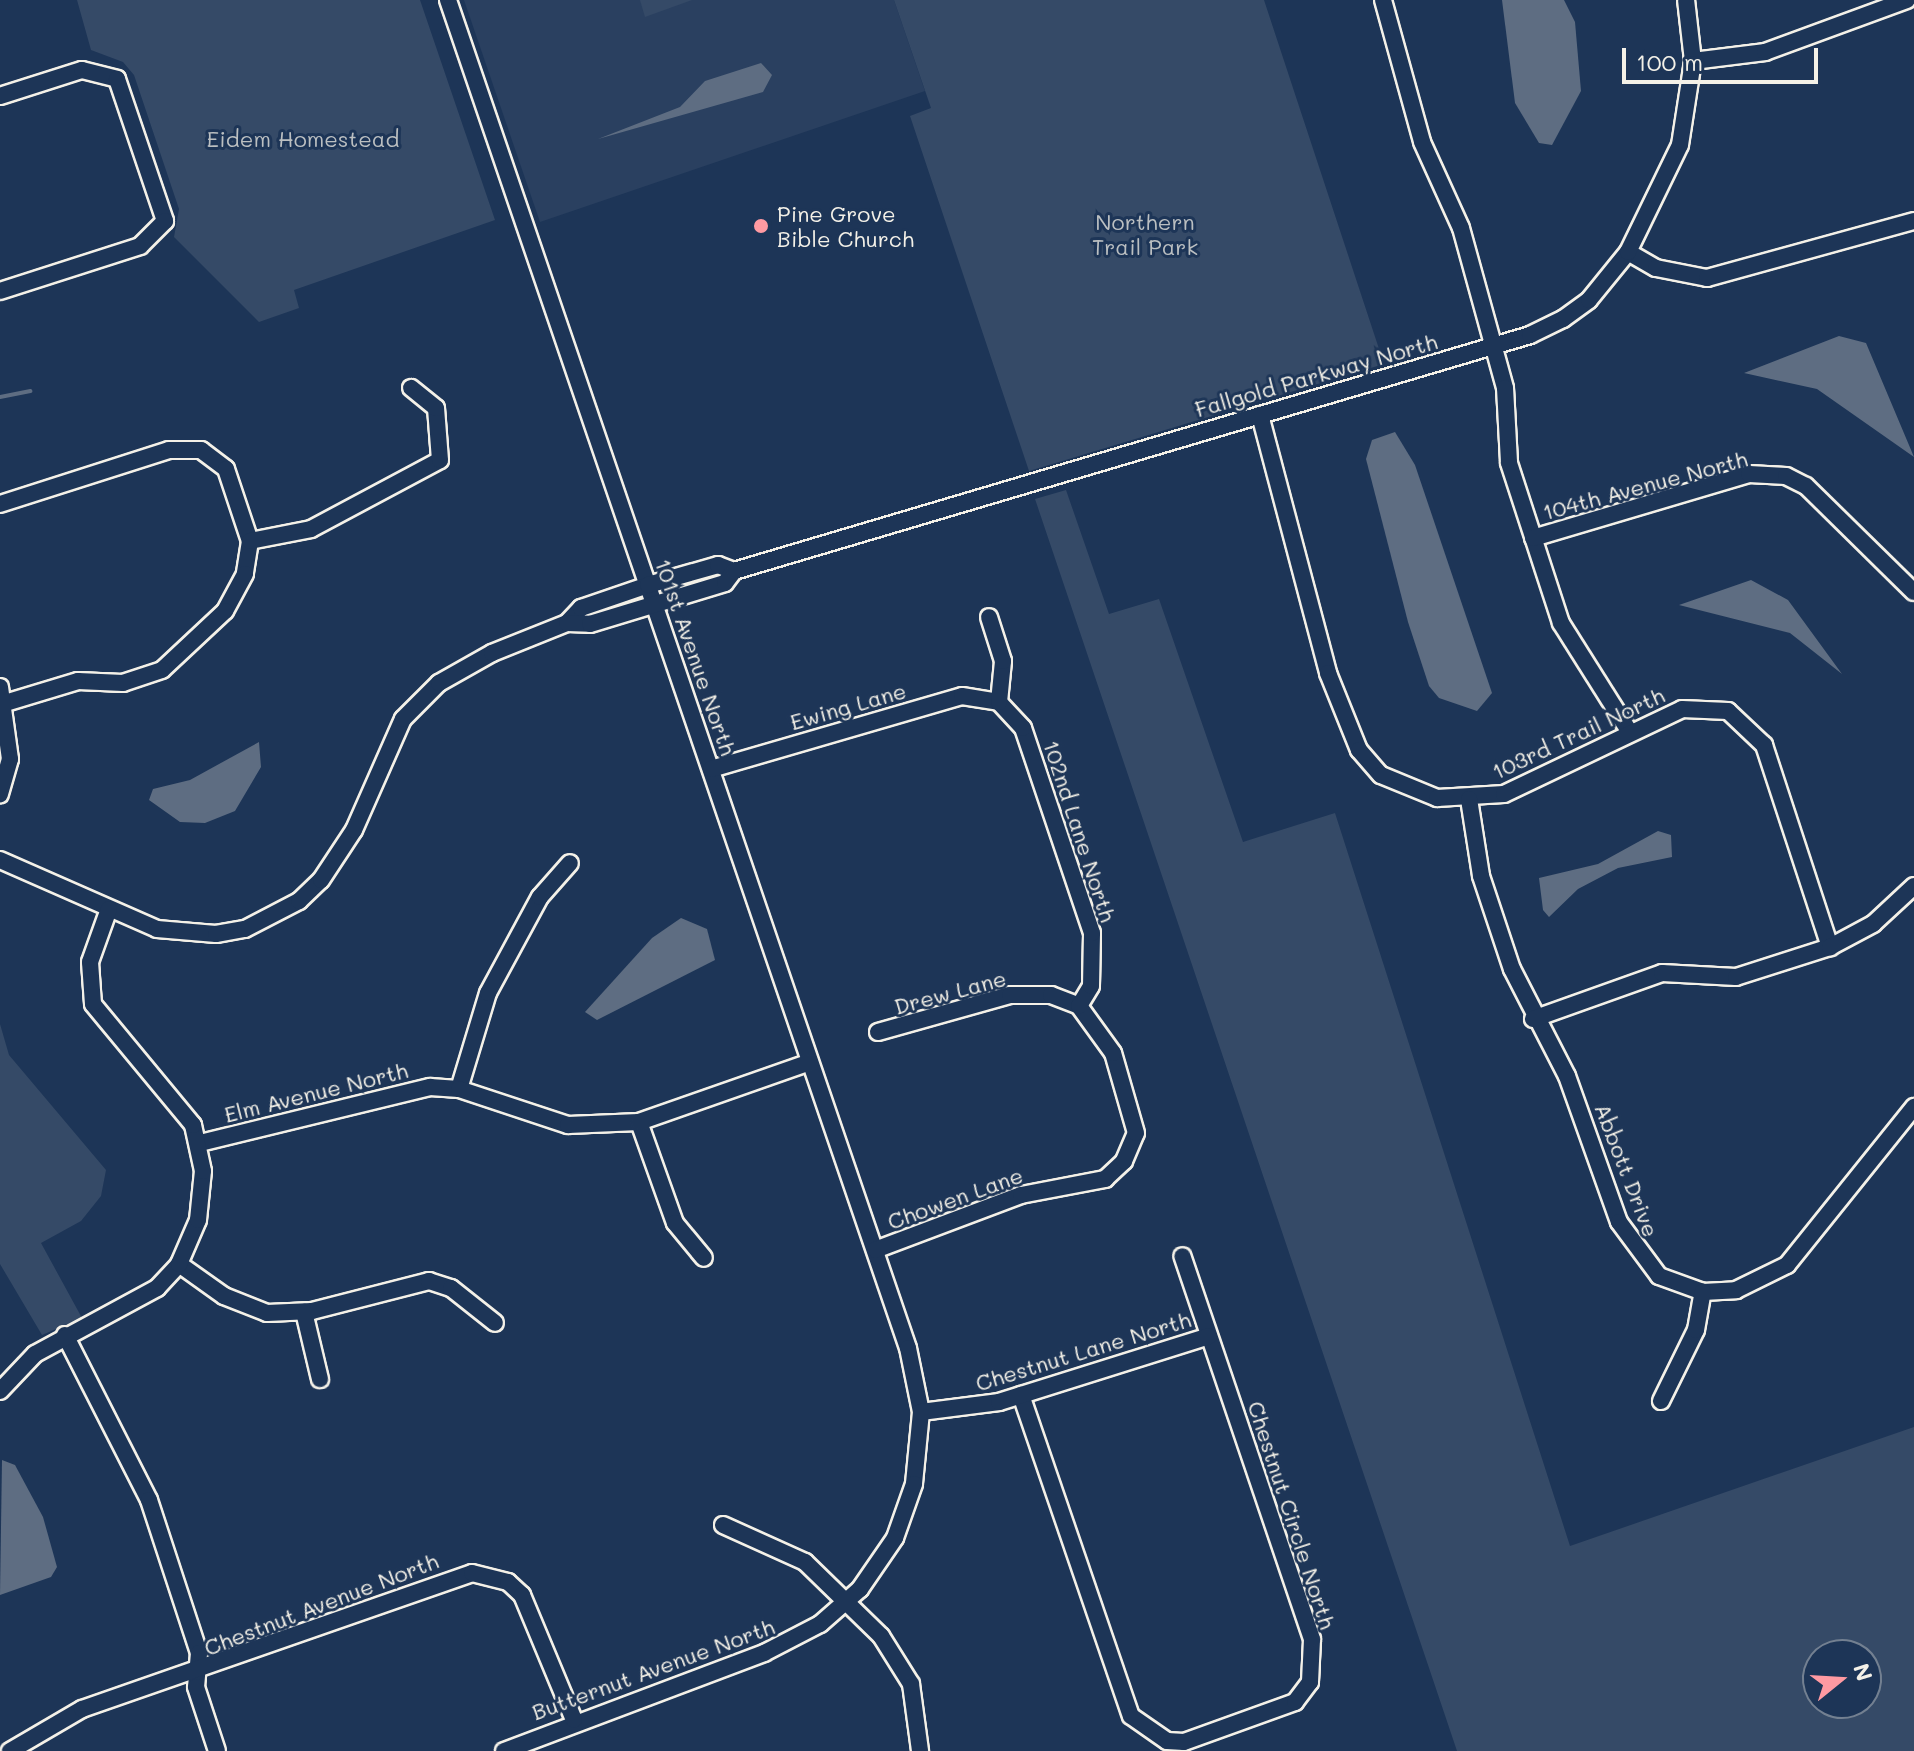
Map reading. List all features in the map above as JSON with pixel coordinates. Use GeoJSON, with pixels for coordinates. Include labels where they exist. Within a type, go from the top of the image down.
{"type":"FeatureCollection","features":[{"type":"Feature","properties":{"kind":"street","name":"101st Avenue North"},"geometry":{"type":"LineString","coordinates":[[448,0],[901,1329]]}},
{"type":"Feature","properties":{"kind":"street"},"geometry":{"type":"LineString","coordinates":[[1383,0],[1411,110],[1461,228],[1505,388],[1509,463],[1561,623],[1629,731]]}},
{"type":"Feature","properties":{"kind":"street","name":"Fallgold Parkway North"},"geometry":{"type":"LineString","coordinates":[[567,623],[590,624],[725,583],[734,571],[1494,346],[1563,319],[1589,300],[1628,252],[1680,145],[1693,61],[1686,0]]}},
{"type":"Feature","properties":{"kind":"street"},"geometry":{"type":"LineString","coordinates":[[1693,61],[1765,52],[1907,0]]}},
{"type":"Feature","properties":{"kind":"street"},"geometry":{"type":"LineString","coordinates":[[0,96],[82,70],[106,72],[123,91],[165,221],[152,240],[0,291]]}},
{"type":"Feature","properties":{"kind":"street"},"geometry":{"type":"LineString","coordinates":[[1628,252],[1656,268],[1707,278],[1914,221]]}},
{"type":"Feature","properties":{"kind":"street"},"geometry":{"type":"LineString","coordinates":[[250,541],[311,529],[440,460],[436,408],[411,388]]}},
{"type":"Feature","properties":{"kind":"street","name":"103rd Trail North"},"geometry":{"type":"LineString","coordinates":[[1260,415],[1328,673],[1359,750],[1405,790],[1469,799],[1538,780],[1629,731],[1704,706],[1747,725],[1774,768],[1830,947]]}},
{"type":"Feature","properties":{"kind":"street"},"geometry":{"type":"LineString","coordinates":[[0,504],[193,449],[214,455],[226,469],[250,541],[245,574],[225,611],[162,670],[123,683],[78,681],[2,695],[10,759],[0,795]]}},
{"type":"Feature","properties":{"kind":"street","name":"104th Avenue North"},"geometry":{"type":"LineString","coordinates":[[1533,538],[1749,474],[1786,476],[1806,486],[1914,592]]}},
{"type":"Feature","properties":{"kind":"street","name":"Fallgold Parkway North"},"geometry":{"type":"LineString","coordinates":[[567,623],[581,608],[648,585],[718,565],[734,571]]}},
{"type":"Feature","properties":{"kind":"street"},"geometry":{"type":"LineString","coordinates":[[989,617],[1003,661],[999,702]]}},
{"type":"Feature","properties":{"kind":"street"},"geometry":{"type":"LineString","coordinates":[[0,860],[157,929],[216,934],[299,901],[340,857],[390,742],[419,699],[492,653],[567,623]]}},
{"type":"Feature","properties":{"kind":"street","name":"Ewing Lane"},"geometry":{"type":"LineString","coordinates":[[711,769],[962,696],[999,702]]}},
{"type":"Feature","properties":{"kind":"street","name":"102nd Lane North"},"geometry":{"type":"LineString","coordinates":[[999,702],[1023,728],[1092,933],[1091,986],[1079,1006]]}},
{"type":"Feature","properties":{"kind":"street","name":"Abbott Drive"},"geometry":{"type":"LineString","coordinates":[[1469,799],[1481,876],[1533,1019],[1567,1076],[1636,1254],[1659,1276],[1703,1292],[1736,1290],[1787,1265],[1914,1107]]}},
{"type":"Feature","properties":{"kind":"street"},"geometry":{"type":"LineString","coordinates":[[459,1089],[488,993],[540,897],[570,863]]}},
{"type":"Feature","properties":{"kind":"street"},"geometry":{"type":"LineString","coordinates":[[1533,1019],[1662,973],[1736,977],[1830,947],[1873,924],[1914,886]]}},
{"type":"Feature","properties":{"kind":"street"},"geometry":{"type":"LineString","coordinates":[[0,1391],[65,1335],[136,1304],[179,1264],[198,1220],[200,1143],[183,1107],[93,1004],[90,962],[109,909]]}},
{"type":"Feature","properties":{"kind":"street","name":"Drew Lane"},"geometry":{"type":"LineString","coordinates":[[878,1032],[1010,995],[1051,995],[1079,1006]]}},
{"type":"Feature","properties":{"kind":"street","name":"Chowen Lane"},"geometry":{"type":"LineString","coordinates":[[875,1250],[1021,1195],[1105,1179],[1131,1148],[1133,1111],[1113,1053],[1079,1006]]}},
{"type":"Feature","properties":{"kind":"street","name":"Elm Avenue North"},"geometry":{"type":"LineString","coordinates":[[200,1143],[391,1091],[459,1089],[544,1121],[639,1122],[810,1062]]}},
{"type":"Feature","properties":{"kind":"street"},"geometry":{"type":"LineString","coordinates":[[639,1122],[675,1223],[704,1258]]}},
{"type":"Feature","properties":{"kind":"street","name":"Chestnut Circle North"},"geometry":{"type":"LineString","coordinates":[[1021,1395],[1131,1716],[1167,1741],[1217,1733],[1295,1702],[1314,1663],[1182,1256]]}},
{"type":"Feature","properties":{"kind":"street"},"geometry":{"type":"LineString","coordinates":[[179,1264],[244,1307],[304,1312],[429,1281],[451,1288],[495,1323]]}},
{"type":"Feature","properties":{"kind":"street"},"geometry":{"type":"LineString","coordinates":[[1661,1401],[1696,1330],[1703,1292]]}},
{"type":"Feature","properties":{"kind":"street"},"geometry":{"type":"LineString","coordinates":[[304,1312],[320,1379]]}},
{"type":"Feature","properties":{"kind":"street","name":"Butternut Avenue North"},"geometry":{"type":"LineString","coordinates":[[504,1751],[574,1720],[788,1643],[847,1601],[876,1570],[902,1521],[916,1474],[921,1412],[901,1329]]}},
{"type":"Feature","properties":{"kind":"street"},"geometry":{"type":"LineString","coordinates":[[65,1335],[149,1500],[199,1653],[198,1673],[217,1751]]}},
{"type":"Feature","properties":{"kind":"street","name":"Chestnut Lane North"},"geometry":{"type":"LineString","coordinates":[[921,1412],[1021,1395],[1209,1336]]}},
{"type":"Feature","properties":{"kind":"street"},"geometry":{"type":"LineString","coordinates":[[723,1525],[786,1549],[847,1601],[904,1671],[919,1712],[920,1751]]}},
{"type":"Feature","properties":{"kind":"street","name":"Chestnut Avenue North"},"geometry":{"type":"LineString","coordinates":[[10,1751],[64,1716],[198,1673],[472,1573],[508,1582],[522,1595],[574,1720]]}},
{"type":"Feature","properties":{"kind":"shaded area"},"geometry":{"type":"Polygon","coordinates":[[[464,0],[894,0],[925,91],[540,222],[464,0]]]}},
{"type":"Feature","properties":{"kind":"shaded area"},"geometry":{"type":"Polygon","coordinates":[[[1502,0],[1564,0],[1575,22],[1581,91],[1552,145],[1539,143],[1515,103],[1502,0]]]}},
{"type":"Feature","properties":{"kind":"shaded area"},"geometry":{"type":"Polygon","coordinates":[[[761,63],[772,75],[763,92],[598,139],[680,107],[705,81],[761,63]]]}},
{"type":"Feature","properties":{"kind":"shaded area"},"geometry":{"type":"Polygon","coordinates":[[[1839,336],[1866,343],[1914,457],[1817,389],[1744,373],[1839,336]]]}},
{"type":"Feature","properties":{"kind":"shaded area"},"geometry":{"type":"Polygon","coordinates":[[[1395,432],[1415,465],[1492,693],[1477,711],[1439,698],[1429,686],[1408,622],[1366,459],[1372,440],[1395,432]]]}},
{"type":"Feature","properties":{"kind":"shaded area"},"geometry":{"type":"Polygon","coordinates":[[[1751,580],[1788,600],[1842,674],[1790,633],[1679,605],[1751,580]]]}},
{"type":"Feature","properties":{"kind":"shaded area"},"geometry":{"type":"Polygon","coordinates":[[[259,742],[261,767],[235,811],[205,823],[180,822],[149,800],[153,789],[190,780],[259,742]]]}},
{"type":"Feature","properties":{"kind":"shaded area"},"geometry":{"type":"Polygon","coordinates":[[[1658,831],[1671,835],[1672,857],[1618,868],[1578,889],[1549,917],[1543,910],[1539,878],[1598,864],[1658,831]]]}},
{"type":"Feature","properties":{"kind":"shaded area"},"geometry":{"type":"Polygon","coordinates":[[[681,918],[707,929],[715,960],[597,1020],[585,1012],[652,938],[681,918]]]}},
{"type":"Feature","properties":{"kind":"shaded area"},"geometry":{"type":"Polygon","coordinates":[[[2,1460],[15,1465],[43,1517],[57,1567],[51,1577],[0,1595],[2,1460]]]}},
{"type":"Feature","properties":{"kind":"green space","name":"Eidem Homestead"},"geometry":{"type":"Polygon","coordinates":[[[77,0],[420,0],[495,220],[294,290],[299,308],[259,322],[174,237],[179,209],[134,75],[123,62],[91,50],[77,0]]]}},
{"type":"Feature","properties":{"kind":"green space"},"geometry":{"type":"Polygon","coordinates":[[[640,0],[692,0],[645,17],[640,0]]]}},
{"type":"Feature","properties":{"kind":"green space","name":"Northern Trail Park"},"geometry":{"type":"Polygon","coordinates":[[[894,0],[1264,0],[1384,364],[1029,471],[910,116],[931,108],[894,0]]]}},
{"type":"Feature","properties":{"kind":"green space"},"geometry":{"type":"Polygon","coordinates":[[[1066,490],[1109,614],[1159,599],[1243,842],[1335,813],[1570,1546],[1914,1427],[1914,1751],[1457,1751],[1035,499],[1066,490]]]}},
{"type":"Feature","properties":{"kind":"green space"},"geometry":{"type":"Polygon","coordinates":[[[0,1024],[9,1055],[106,1170],[101,1196],[81,1221],[41,1243],[82,1318],[42,1335],[0,1264],[0,1024]]]}},
{"type":"Feature","properties":{"kind":"waterway"},"geometry":{"type":"LineString","coordinates":[[0,397],[30,391]]}},
{"type":"Feature","properties":{"kind":"place","name":"Pine Grove Bible Church"},"geometry":{"type":"Point","coordinates":[761,226]}}]}
